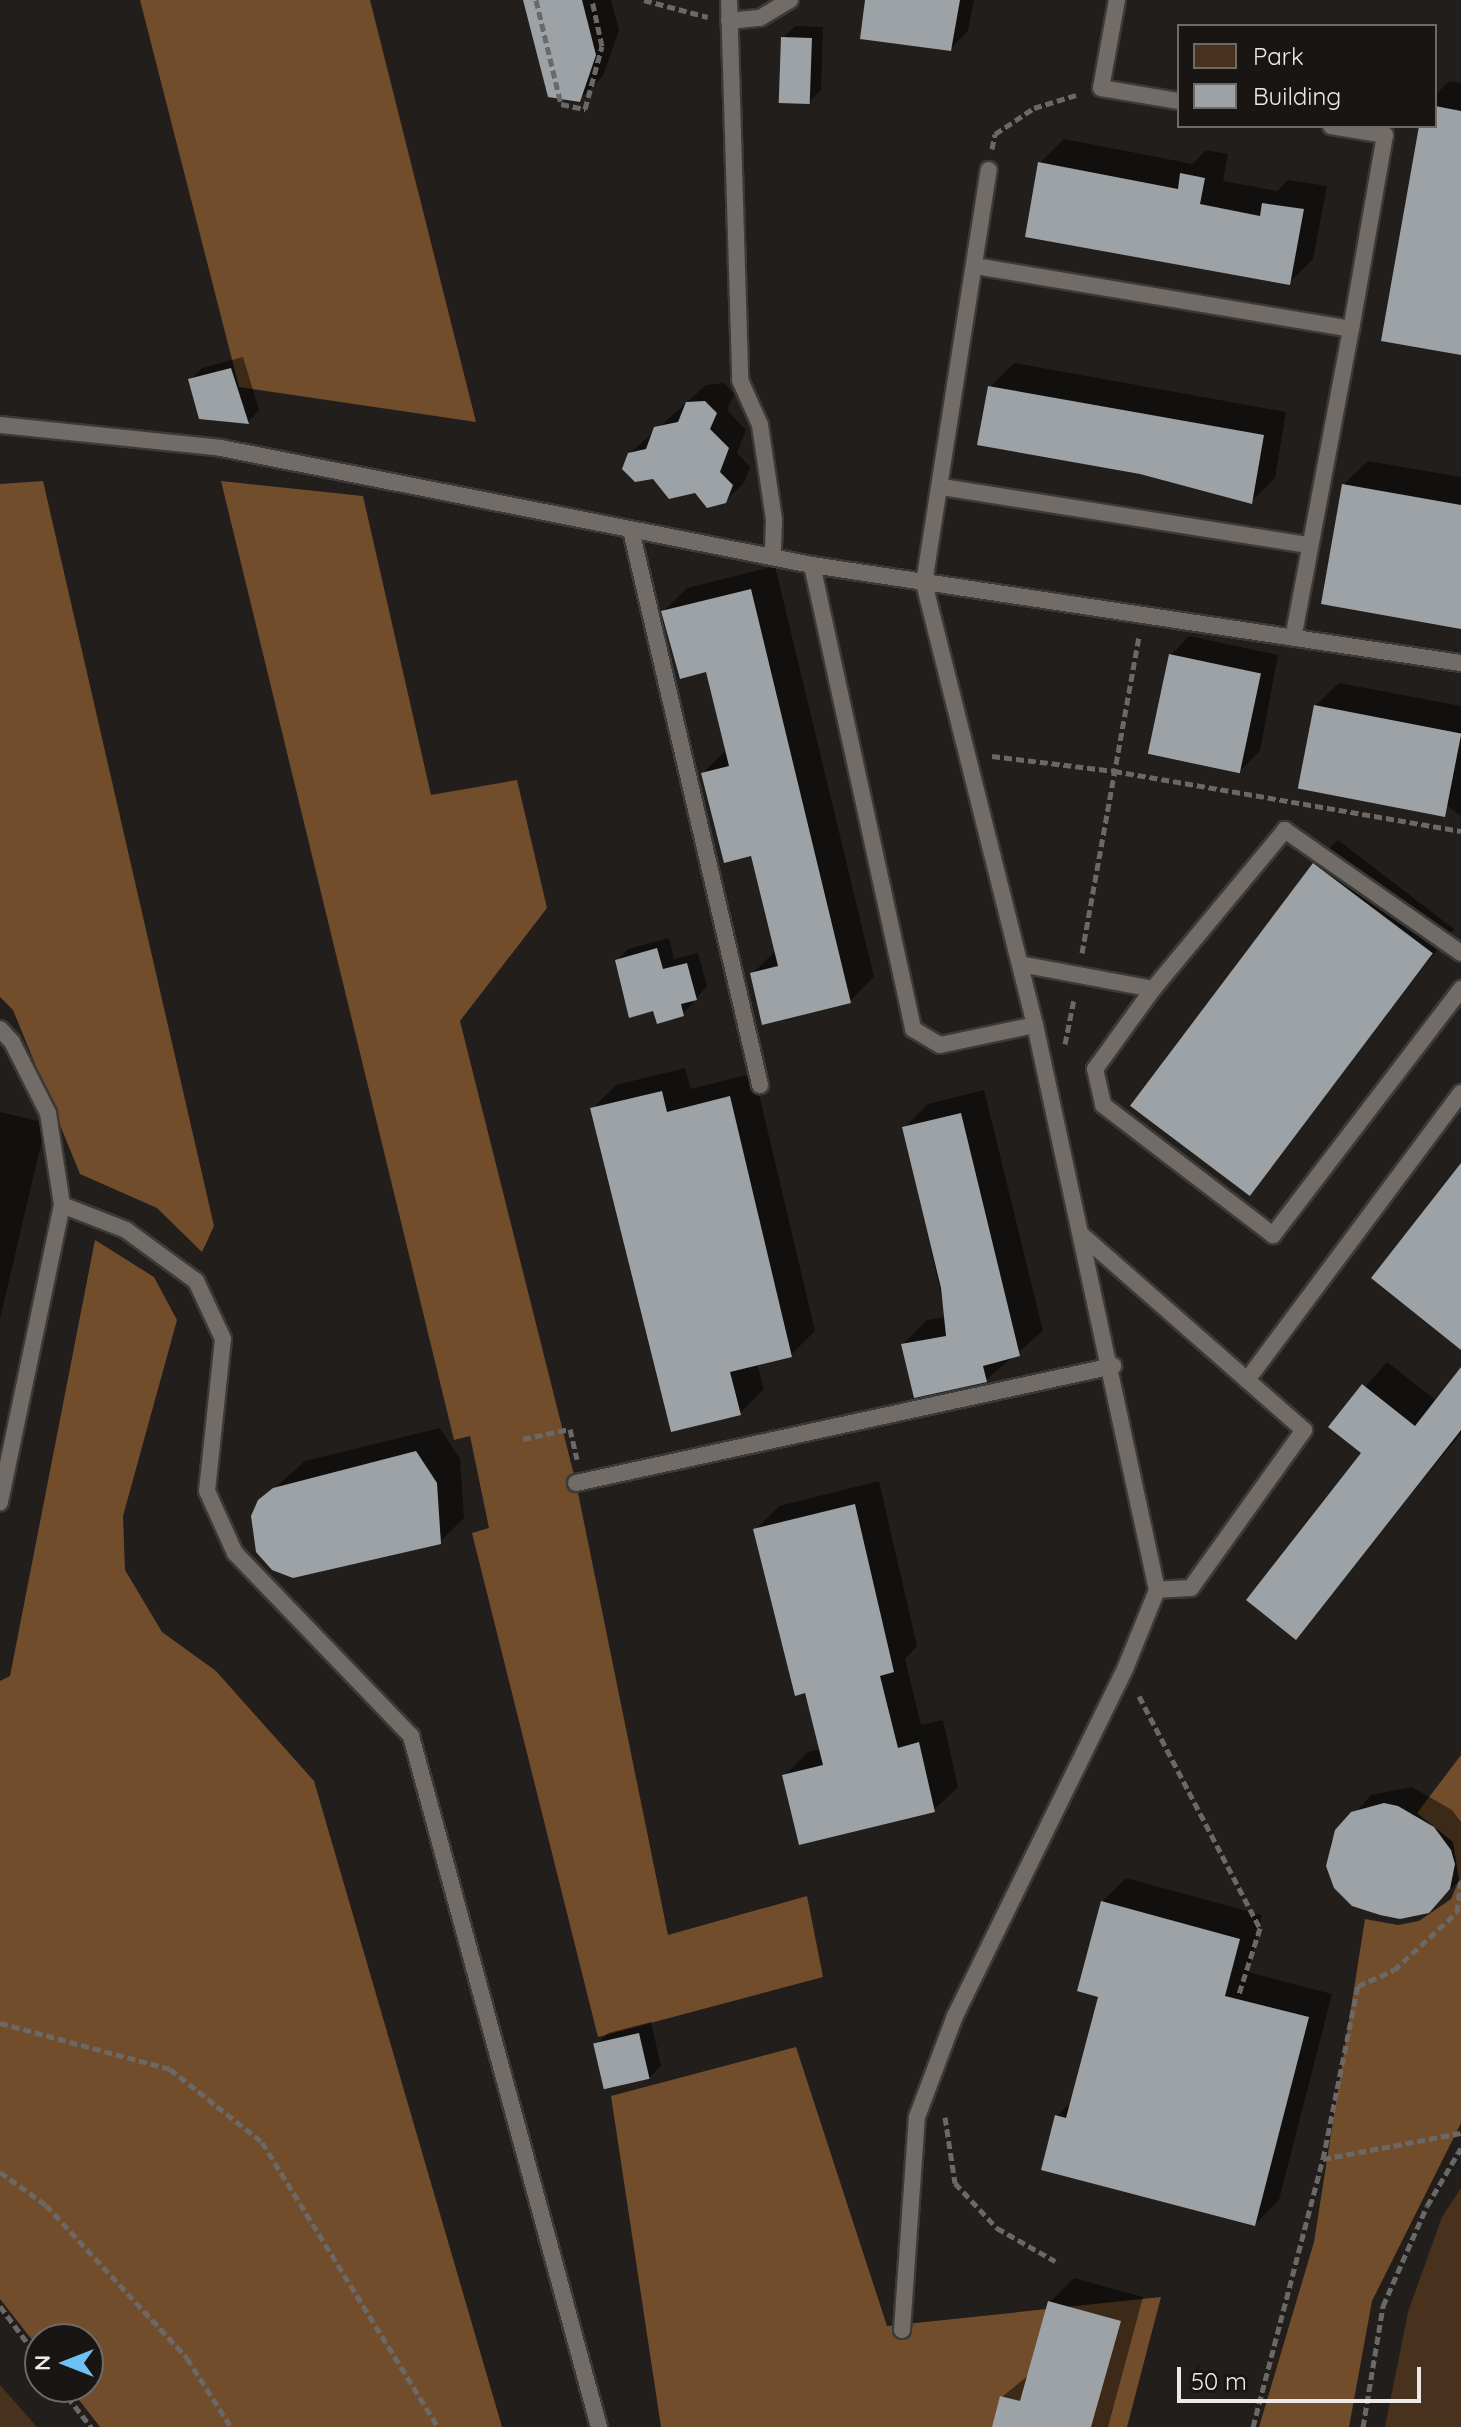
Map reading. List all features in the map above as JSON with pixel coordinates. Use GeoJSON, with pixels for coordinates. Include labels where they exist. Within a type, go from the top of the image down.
{"type":"FeatureCollection","features":[{"type":"Feature","properties":{"kind":"lane"},"geometry":{"type":"LineString","coordinates":[[729,0],[740,380],[760,425],[774,520],[773,554]]}},
{"type":"Feature","properties":{"kind":"lane"},"geometry":{"type":"LineString","coordinates":[[729,21],[760,18],[790,0]]}},
{"type":"Feature","properties":{"kind":"lane"},"geometry":{"type":"LineString","coordinates":[[1117,0],[1101,88],[1177,101]]}},
{"type":"Feature","properties":{"kind":"lane"},"geometry":{"type":"LineString","coordinates":[[1293,638],[1385,135],[1343,128]]}},
{"type":"Feature","properties":{"kind":"lane"},"geometry":{"type":"LineString","coordinates":[[902,2330],[917,2117],[955,2016],[1125,1669],[1157,1590],[1113,1366],[1035,1025],[924,583],[942,487],[989,170]]}},
{"type":"Feature","properties":{"kind":"lane"},"geometry":{"type":"LineString","coordinates":[[975,266],[1351,329]]}},
{"type":"Feature","properties":{"kind":"lane"},"geometry":{"type":"LineString","coordinates":[[0,425],[63,434],[221,448],[631,530],[773,554],[812,565],[1461,663]]}},
{"type":"Feature","properties":{"kind":"lane"},"geometry":{"type":"LineString","coordinates":[[942,487],[1308,545]]}},
{"type":"Feature","properties":{"kind":"lane"},"geometry":{"type":"LineString","coordinates":[[631,530],[760,1085]]}},
{"type":"Feature","properties":{"kind":"lane"},"geometry":{"type":"LineString","coordinates":[[812,565],[913,1029],[940,1045],[1035,1025]]}},
{"type":"Feature","properties":{"kind":"lane"},"geometry":{"type":"LineString","coordinates":[[1461,953],[1285,830],[1153,989],[1095,1069],[1103,1105],[1273,1235],[1461,989]]}},
{"type":"Feature","properties":{"kind":"lane"},"geometry":{"type":"LineString","coordinates":[[1020,964],[1153,989]]}},
{"type":"Feature","properties":{"kind":"lane"},"geometry":{"type":"LineString","coordinates":[[0,1029],[12,1042],[48,1113],[62,1205],[0,1503]]}},
{"type":"Feature","properties":{"kind":"lane"},"geometry":{"type":"LineString","coordinates":[[1247,1380],[1461,1093]]}},
{"type":"Feature","properties":{"kind":"lane"},"geometry":{"type":"LineString","coordinates":[[62,1205],[126,1230],[196,1281],[223,1339],[207,1491],[235,1553],[411,1736],[599,2427]]}},
{"type":"Feature","properties":{"kind":"lane"},"geometry":{"type":"LineString","coordinates":[[1083,1236],[1304,1430],[1191,1588],[1157,1590]]}},
{"type":"Feature","properties":{"kind":"lane"},"geometry":{"type":"LineString","coordinates":[[579,1482],[1113,1366]]}},
{"type":"Feature","properties":{"kind":"path"},"geometry":{"type":"LineString","coordinates":[[536,0],[561,104],[585,109],[602,46],[592,0]]}},
{"type":"Feature","properties":{"kind":"path"},"geometry":{"type":"LineString","coordinates":[[644,0],[729,21]]}},
{"type":"Feature","properties":{"kind":"path"},"geometry":{"type":"LineString","coordinates":[[989,170],[995,134],[1034,108],[1101,88]]}},
{"type":"Feature","properties":{"kind":"path"},"geometry":{"type":"LineString","coordinates":[[1065,1049],[1143,613]]}},
{"type":"Feature","properties":{"kind":"path"},"geometry":{"type":"LineString","coordinates":[[968,752],[1114,771],[1461,831]]}},
{"type":"Feature","properties":{"kind":"path"},"geometry":{"type":"LineString","coordinates":[[523,1439],[570,1429],[579,1482]]}},
{"type":"Feature","properties":{"kind":"path"},"geometry":{"type":"LineString","coordinates":[[1125,1669],[1260,1928],[1239,1994]]}},
{"type":"Feature","properties":{"kind":"path"},"geometry":{"type":"LineString","coordinates":[[1253,2427],[1323,2159],[1358,1986],[1394,1970],[1457,1912],[1461,1881]]}},
{"type":"Feature","properties":{"kind":"path"},"geometry":{"type":"LineString","coordinates":[[0,2023],[170,2069],[262,2142],[438,2427]]}},
{"type":"Feature","properties":{"kind":"path"},"geometry":{"type":"LineString","coordinates":[[946,2102],[944,2131],[955,2183],[997,2228],[1055,2261]]}},
{"type":"Feature","properties":{"kind":"path"},"geometry":{"type":"LineString","coordinates":[[1323,2159],[1461,2133]]}},
{"type":"Feature","properties":{"kind":"path"},"geometry":{"type":"LineString","coordinates":[[1363,2427],[1383,2306],[1427,2206],[1461,2148]]}},
{"type":"Feature","properties":{"kind":"path"},"geometry":{"type":"LineString","coordinates":[[0,2172],[46,2205],[187,2358],[231,2427]]}},
{"type":"Feature","properties":{"kind":"path"},"geometry":{"type":"LineString","coordinates":[[0,2306],[24,2338]]}},
{"type":"Feature","properties":{"kind":"path"},"geometry":{"type":"LineString","coordinates":[[72,2403],[91,2427]]}},
{"type":"Feature","properties":{"kind":"green space"},"geometry":{"type":"Polygon","coordinates":[[[1461,2188],[1461,2427],[1385,2427],[1408,2312],[1442,2217],[1461,2188]]]}},
{"type":"Feature","properties":{"kind":"green space"},"geometry":{"type":"Polygon","coordinates":[[[0,2385],[37,2427],[0,2427],[0,2385]]]}},
{"type":"Feature","properties":{"kind":"shaded area"},"geometry":{"type":"Polygon","coordinates":[[[140,0],[370,0],[476,422],[239,387],[140,0]]]}},
{"type":"Feature","properties":{"kind":"shaded area"},"geometry":{"type":"Polygon","coordinates":[[[43,481],[214,1226],[202,1252],[157,1208],[80,1174],[13,1010],[0,997],[0,484],[43,481]]]}},
{"type":"Feature","properties":{"kind":"shaded area"},"geometry":{"type":"Polygon","coordinates":[[[221,481],[363,496],[431,795],[517,780],[547,908],[460,1021],[576,1483],[668,1935],[807,1896],[823,1977],[598,2037],[472,1533],[489,1528],[470,1436],[454,1440],[221,481]]]}},
{"type":"Feature","properties":{"kind":"shaded area"},"geometry":{"type":"Polygon","coordinates":[[[95,1240],[154,1277],[177,1320],[123,1516],[125,1570],[162,1632],[216,1671],[314,1781],[502,2427],[100,2427],[81,2403],[104,2403],[104,2323],[24,2323],[24,2330],[0,2299],[0,1681],[10,1676],[95,1240]]]}},
{"type":"Feature","properties":{"kind":"shaded area"},"geometry":{"type":"Polygon","coordinates":[[[1461,1755],[1461,2123],[1372,2301],[1349,2427],[1259,2427],[1314,2242],[1365,1919],[1398,1925],[1419,1921],[1451,1899],[1459,1880],[1453,1842],[1417,1813],[1461,1755]]]}},
{"type":"Feature","properties":{"kind":"shaded area"},"geometry":{"type":"Polygon","coordinates":[[[796,2047],[887,2326],[1161,2297],[1127,2427],[661,2427],[611,2096],[796,2047]]]}},
{"type":"Feature","properties":{"kind":"building"},"geometry":{"type":"Polygon","coordinates":[[[523,0],[582,0],[596,55],[580,102],[548,97],[523,0]]]}},
{"type":"Feature","properties":{"kind":"building"},"geometry":{"type":"Polygon","coordinates":[[[865,0],[960,0],[951,51],[860,39],[865,0]]]}},
{"type":"Feature","properties":{"kind":"building"},"geometry":{"type":"Polygon","coordinates":[[[781,37],[812,38],[810,104],[779,103],[781,37]]]}},
{"type":"Feature","properties":{"kind":"building"},"geometry":{"type":"Polygon","coordinates":[[[1437,106],[1461,111],[1461,355],[1381,341],[1419,128],[1437,128],[1437,106]]]}},
{"type":"Feature","properties":{"kind":"building"},"geometry":{"type":"Polygon","coordinates":[[[1038,162],[1178,189],[1180,173],[1205,178],[1200,204],[1260,216],[1262,203],[1304,209],[1290,285],[1025,237],[1038,162]]]}},
{"type":"Feature","properties":{"kind":"building"},"geometry":{"type":"Polygon","coordinates":[[[231,368],[249,424],[199,419],[188,379],[231,368]]]}},
{"type":"Feature","properties":{"kind":"building"},"geometry":{"type":"Polygon","coordinates":[[[988,386],[1264,435],[1252,504],[1140,474],[977,445],[988,386]]]}},
{"type":"Feature","properties":{"kind":"building"},"geometry":{"type":"Polygon","coordinates":[[[705,401],[717,413],[710,429],[729,448],[720,472],[733,485],[726,503],[707,508],[695,493],[669,499],[653,479],[635,482],[622,469],[628,453],[646,449],[654,427],[678,422],[686,402],[705,401]]]}},
{"type":"Feature","properties":{"kind":"building"},"geometry":{"type":"Polygon","coordinates":[[[1342,484],[1461,505],[1461,629],[1321,604],[1342,484]]]}},
{"type":"Feature","properties":{"kind":"building"},"geometry":{"type":"Polygon","coordinates":[[[751,589],[851,1003],[762,1025],[750,973],[778,966],[751,856],[724,863],[701,773],[729,766],[706,672],[680,679],[661,611],[751,589]]]}},
{"type":"Feature","properties":{"kind":"building"},"geometry":{"type":"Polygon","coordinates":[[[1169,654],[1261,674],[1240,773],[1148,754],[1169,654]]]}},
{"type":"Feature","properties":{"kind":"building"},"geometry":{"type":"Polygon","coordinates":[[[1314,705],[1461,734],[1445,817],[1298,788],[1314,705]]]}},
{"type":"Feature","properties":{"kind":"building"},"geometry":{"type":"Polygon","coordinates":[[[1313,863],[1433,953],[1250,1196],[1130,1106],[1313,863]]]}},
{"type":"Feature","properties":{"kind":"building"},"geometry":{"type":"Polygon","coordinates":[[[657,948],[663,969],[687,963],[697,1000],[681,1004],[684,1016],[657,1024],[653,1011],[629,1018],[615,960],[657,948]]]}},
{"type":"Feature","properties":{"kind":"building"},"geometry":{"type":"Polygon","coordinates":[[[662,1091],[667,1112],[730,1096],[792,1357],[730,1372],[741,1415],[671,1432],[590,1108],[662,1091]]]}},
{"type":"Feature","properties":{"kind":"building"},"geometry":{"type":"Polygon","coordinates":[[[961,1113],[1020,1356],[983,1366],[987,1382],[914,1398],[901,1344],[946,1336],[941,1288],[902,1127],[961,1113]]]}},
{"type":"Feature","properties":{"kind":"building"},"geometry":{"type":"Polygon","coordinates":[[[1461,1163],[1461,1350],[1371,1278],[1461,1163]]]}},
{"type":"Feature","properties":{"kind":"building"},"geometry":{"type":"Polygon","coordinates":[[[1461,1367],[1461,1430],[1296,1640],[1246,1600],[1361,1453],[1328,1427],[1362,1384],[1415,1426],[1461,1367]]]}},
{"type":"Feature","properties":{"kind":"building"},"geometry":{"type":"Polygon","coordinates":[[[416,1451],[437,1483],[441,1544],[293,1578],[272,1570],[256,1552],[251,1516],[258,1500],[273,1488],[416,1451]]]}},
{"type":"Feature","properties":{"kind":"building"},"geometry":{"type":"Polygon","coordinates":[[[855,1504],[894,1672],[880,1676],[898,1748],[919,1742],[935,1812],[799,1845],[782,1775],[823,1765],[805,1693],[795,1696],[753,1529],[855,1504]]]}},
{"type":"Feature","properties":{"kind":"building"},"geometry":{"type":"Polygon","coordinates":[[[1384,1803],[1398,1806],[1434,1827],[1451,1850],[1455,1864],[1450,1889],[1429,1913],[1400,1919],[1380,1915],[1352,1906],[1334,1888],[1326,1866],[1335,1830],[1351,1812],[1384,1803]]]}},
{"type":"Feature","properties":{"kind":"building"},"geometry":{"type":"Polygon","coordinates":[[[1101,1901],[1240,1939],[1225,1996],[1309,2017],[1255,2226],[1041,2170],[1055,2115],[1066,2118],[1098,1997],[1077,1991],[1101,1901]]]}},
{"type":"Feature","properties":{"kind":"building"},"geometry":{"type":"Polygon","coordinates":[[[639,2033],[650,2079],[604,2089],[593,2044],[639,2033]]]}},
{"type":"Feature","properties":{"kind":"building"},"geometry":{"type":"Polygon","coordinates":[[[1048,2301],[1121,2321],[1091,2427],[992,2427],[1000,2396],[1020,2401],[1048,2301]]]}}]}
